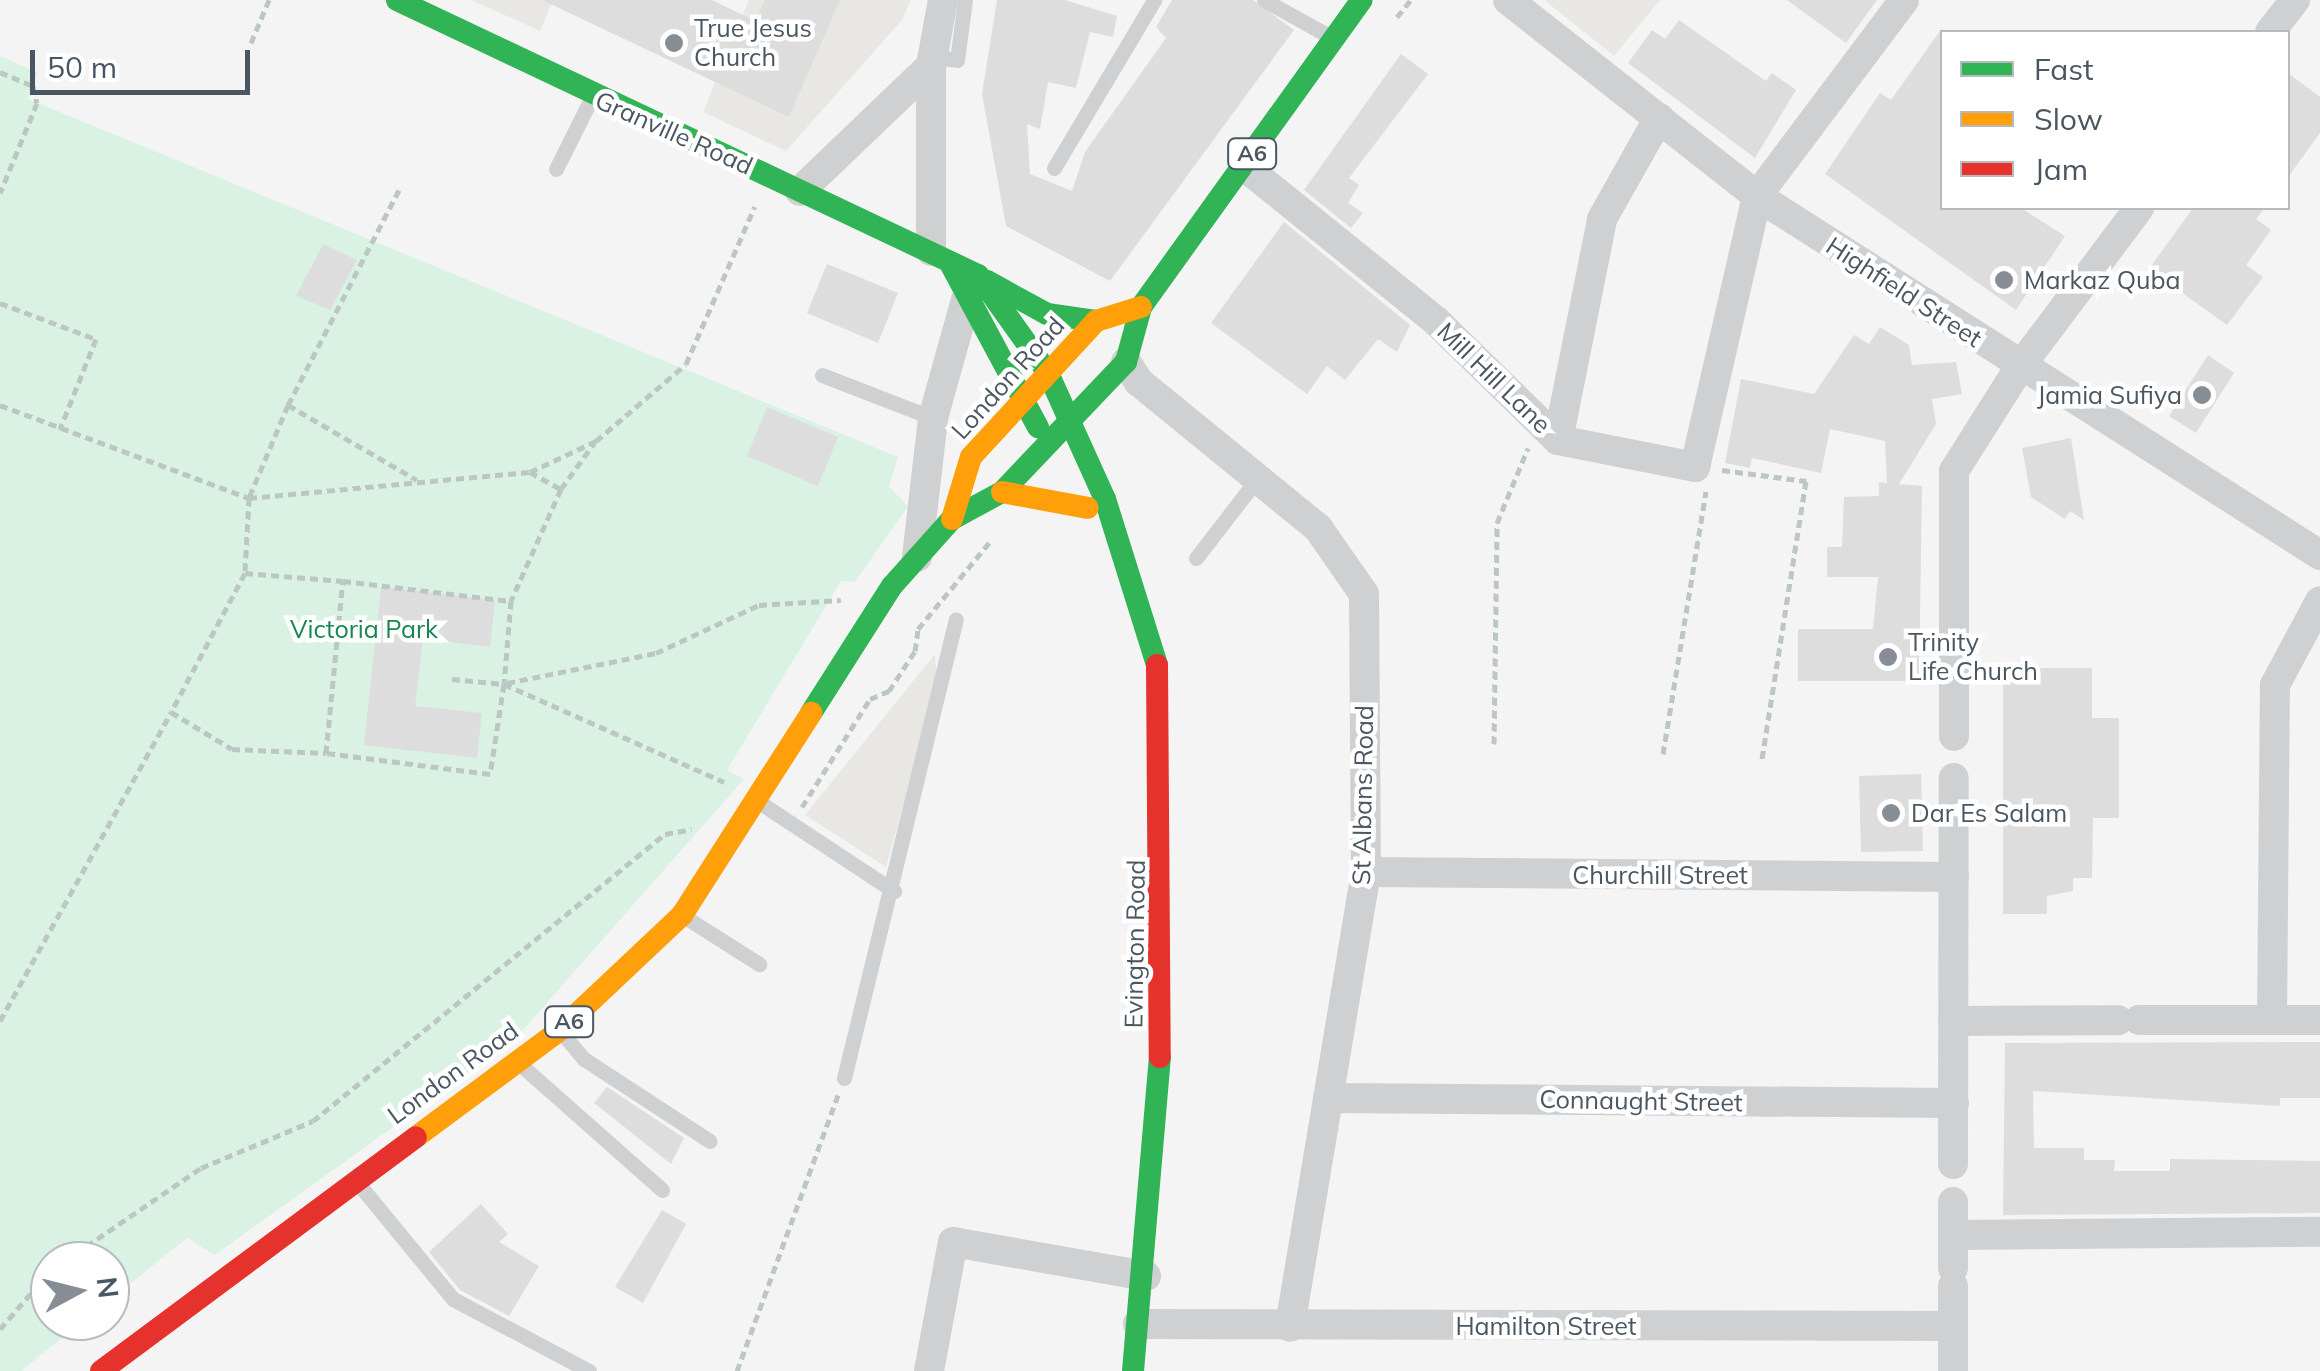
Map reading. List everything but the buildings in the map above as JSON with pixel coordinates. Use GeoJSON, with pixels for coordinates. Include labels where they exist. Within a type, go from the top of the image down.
{"type":"FeatureCollection","features":[{"type":"Feature","properties":{"kind":"main road","name":"Granville Road"},"geometry":{"type":"LineString","coordinates":[[397,0],[592,96],[941,258],[976,290],[1046,314],[1096,321]]}},
{"type":"Feature","properties":{"kind":"main road","name":"London Road"},"geometry":{"type":"LineString","coordinates":[[101,1371],[560,1030],[682,915],[917,557],[952,518],[1002,492],[1126,362],[1141,307],[1362,0]]}},
{"type":"Feature","properties":{"kind":"main road"},"geometry":{"type":"LineString","coordinates":[[976,290],[1048,373],[1070,419]]}},
{"type":"Feature","properties":{"kind":"main road"},"geometry":{"type":"LineString","coordinates":[[976,290],[1046,444]]}},
{"type":"Feature","properties":{"kind":"main road","name":"London Road"},"geometry":{"type":"LineString","coordinates":[[952,518],[970,457],[1096,321],[1141,307]]}},
{"type":"Feature","properties":{"kind":"main road","name":"Evington Road"},"geometry":{"type":"LineString","coordinates":[[1070,419],[1151,626],[1161,702],[1161,1044],[1146,1276],[1132,1371]]}},
{"type":"Feature","properties":{"kind":"main road","name":"Evington Road"},"geometry":{"type":"LineString","coordinates":[[1046,444],[1088,508],[1110,526]]}},
{"type":"Feature","properties":{"kind":"main road"},"geometry":{"type":"LineString","coordinates":[[1002,492],[1088,508]]}},
{"type":"Feature","properties":{"kind":"street"},"geometry":{"type":"LineString","coordinates":[[941,258],[932,61],[942,0]]}},
{"type":"Feature","properties":{"kind":"street","name":"Highfield Street"},"geometry":{"type":"LineString","coordinates":[[1508,0],[1757,196],[2019,368],[2320,556]]}},
{"type":"Feature","properties":{"kind":"street"},"geometry":{"type":"LineString","coordinates":[[1695,467],[1757,196],[1904,0]]}},
{"type":"Feature","properties":{"kind":"street"},"geometry":{"type":"LineString","coordinates":[[2272,30],[2294,0]]}},
{"type":"Feature","properties":{"kind":"street"},"geometry":{"type":"LineString","coordinates":[[800,191],[932,61]]}},
{"type":"Feature","properties":{"kind":"street"},"geometry":{"type":"LineString","coordinates":[[1548,431],[1602,219],[1659,118]]}},
{"type":"Feature","properties":{"kind":"street","name":"Mill Hill Lane"},"geometry":{"type":"LineString","coordinates":[[1244,166],[1436,322],[1548,431],[1695,467]]}},
{"type":"Feature","properties":{"kind":"street"},"geometry":{"type":"LineString","coordinates":[[1954,736],[1954,471],[2019,368],[2138,210]]}},
{"type":"Feature","properties":{"kind":"street"},"geometry":{"type":"LineString","coordinates":[[917,557],[933,418],[976,290]]}},
{"type":"Feature","properties":{"kind":"street","name":"St Albans Road"},"geometry":{"type":"LineString","coordinates":[[1126,362],[1138,382],[1318,528],[1364,594],[1366,872],[1290,1326]]}},
{"type":"Feature","properties":{"kind":"street"},"geometry":{"type":"LineString","coordinates":[[2272,1020],[2275,685],[2320,601]]}},
{"type":"Feature","properties":{"kind":"street"},"geometry":{"type":"LineString","coordinates":[[1953,1164],[1954,778]]}},
{"type":"Feature","properties":{"kind":"street","name":"Churchill Street"},"geometry":{"type":"LineString","coordinates":[[1366,872],[1954,877]]}},
{"type":"Feature","properties":{"kind":"street"},"geometry":{"type":"LineString","coordinates":[[1954,1021],[2320,1020]]}},
{"type":"Feature","properties":{"kind":"street","name":"Connaught Street"},"geometry":{"type":"LineString","coordinates":[[1328,1098],[1954,1104]]}},
{"type":"Feature","properties":{"kind":"street"},"geometry":{"type":"LineString","coordinates":[[1953,1371],[1954,1202]]}},
{"type":"Feature","properties":{"kind":"street"},"geometry":{"type":"LineString","coordinates":[[1954,1234],[2320,1232]]}},
{"type":"Feature","properties":{"kind":"street"},"geometry":{"type":"LineString","coordinates":[[929,1371],[953,1242],[1146,1276]]}},
{"type":"Feature","properties":{"kind":"street","name":"Hamilton Street"},"geometry":{"type":"LineString","coordinates":[[1138,1324],[1953,1326]]}},
{"type":"Feature","properties":{"kind":"lane"},"geometry":{"type":"LineString","coordinates":[[932,61],[956,60],[965,0]]}},
{"type":"Feature","properties":{"kind":"lane"},"geometry":{"type":"LineString","coordinates":[[1054,168],[1154,0]]}},
{"type":"Feature","properties":{"kind":"lane"},"geometry":{"type":"LineString","coordinates":[[1264,0],[1332,38]]}},
{"type":"Feature","properties":{"kind":"lane"},"geometry":{"type":"LineString","coordinates":[[556,170],[592,96]]}},
{"type":"Feature","properties":{"kind":"lane"},"geometry":{"type":"LineString","coordinates":[[822,374],[933,418]]}},
{"type":"Feature","properties":{"kind":"lane"},"geometry":{"type":"LineString","coordinates":[[1196,558],[1258,479]]}},
{"type":"Feature","properties":{"kind":"lane"},"geometry":{"type":"LineString","coordinates":[[844,1078],[894,890],[956,619]]}},
{"type":"Feature","properties":{"kind":"lane"},"geometry":{"type":"LineString","coordinates":[[759,802],[894,890]]}},
{"type":"Feature","properties":{"kind":"lane"},"geometry":{"type":"LineString","coordinates":[[682,915],[760,964]]}},
{"type":"Feature","properties":{"kind":"lane"},"geometry":{"type":"LineString","coordinates":[[560,1030],[584,1060],[710,1141]]}},
{"type":"Feature","properties":{"kind":"lane"},"geometry":{"type":"LineString","coordinates":[[515,1060],[662,1190]]}},
{"type":"Feature","properties":{"kind":"lane"},"geometry":{"type":"LineString","coordinates":[[356,1179],[454,1300],[589,1371]]}},
{"type":"Feature","properties":{"kind":"path"},"geometry":{"type":"LineString","coordinates":[[251,43],[268,0]]}},
{"type":"Feature","properties":{"kind":"path"},"geometry":{"type":"LineString","coordinates":[[0,72],[32,86],[37,103],[0,192]]}},
{"type":"Feature","properties":{"kind":"path"},"geometry":{"type":"LineString","coordinates":[[0,1021],[245,573],[249,498],[288,405],[400,190]]}},
{"type":"Feature","properties":{"kind":"path"},"geometry":{"type":"LineString","coordinates":[[171,712],[232,749],[326,753],[490,774],[504,684],[511,601],[561,489],[596,440],[686,364],[757,201],[772,209]]}},
{"type":"Feature","properties":{"kind":"path"},"geometry":{"type":"LineString","coordinates":[[0,303],[96,339],[60,428]]}},
{"type":"Feature","properties":{"kind":"path"},"geometry":{"type":"LineString","coordinates":[[0,405],[249,498],[530,472],[596,440]]}},
{"type":"Feature","properties":{"kind":"path"},"geometry":{"type":"LineString","coordinates":[[288,405],[418,480]]}},
{"type":"Feature","properties":{"kind":"path"},"geometry":{"type":"LineString","coordinates":[[1494,744],[1497,523],[1548,431]]}},
{"type":"Feature","properties":{"kind":"path"},"geometry":{"type":"LineString","coordinates":[[1663,754],[1708,481],[1695,467]]}},
{"type":"Feature","properties":{"kind":"path"},"geometry":{"type":"LineString","coordinates":[[530,472],[561,489]]}},
{"type":"Feature","properties":{"kind":"path"},"geometry":{"type":"LineString","coordinates":[[1744,473],[1806,482],[1762,760]]}},
{"type":"Feature","properties":{"kind":"path"},"geometry":{"type":"LineString","coordinates":[[790,822],[870,699],[898,678],[918,629],[990,542],[1002,492]]}},
{"type":"Feature","properties":{"kind":"path"},"geometry":{"type":"LineString","coordinates":[[245,573],[511,601]]}},
{"type":"Feature","properties":{"kind":"path"},"geometry":{"type":"LineString","coordinates":[[326,753],[344,581]]}},
{"type":"Feature","properties":{"kind":"path"},"geometry":{"type":"LineString","coordinates":[[452,680],[504,684],[656,654],[759,605],[855,600]]}},
{"type":"Feature","properties":{"kind":"path"},"geometry":{"type":"LineString","coordinates":[[504,684],[735,786],[723,800]]}},
{"type":"Feature","properties":{"kind":"path"},"geometry":{"type":"LineString","coordinates":[[94,1241],[201,1168],[313,1121],[665,834],[698,828]]}},
{"type":"Feature","properties":{"kind":"path"},"geometry":{"type":"LineString","coordinates":[[737,1371],[844,1078]]}},
{"type":"Feature","properties":{"kind":"path"},"geometry":{"type":"LineString","coordinates":[[0,1329],[30,1295]]}},
{"type":"Feature","properties":{"kind":"shaded area"},"geometry":{"type":"Polygon","coordinates":[[[471,0],[553,0],[540,31],[471,0]]]}},
{"type":"Feature","properties":{"kind":"shaded area"},"geometry":{"type":"Polygon","coordinates":[[[749,0],[911,0],[902,20],[786,151],[703,112],[749,0]]]}},
{"type":"Feature","properties":{"kind":"shaded area"},"geometry":{"type":"Polygon","coordinates":[[[1544,0],[1660,0],[1614,56],[1544,0]]]}},
{"type":"Feature","properties":{"kind":"shaded area"},"geometry":{"type":"Polygon","coordinates":[[[935,654],[937,686],[886,867],[805,815],[935,654]]]}},
{"type":"Feature","properties":{"kind":"green space","name":"Victoria Park"},"geometry":{"type":"Polygon","coordinates":[[[0,56],[38,73],[28,99],[898,457],[889,487],[908,506],[855,582],[841,581],[727,770],[744,779],[515,1039],[215,1255],[187,1238],[130,1284],[130,1241],[30,1241],[30,1341],[58,1341],[21,1371],[0,1371],[0,56]]]}},
{"type":"Feature","properties":{"kind":"traffic: fast"},"geometry":{"type":"LineString","coordinates":[[397,0],[978,275],[1048,373],[1105,499],[1157,665]]}},
{"type":"Feature","properties":{"kind":"traffic: fast"},"geometry":{"type":"LineString","coordinates":[[811,713],[892,586],[952,519],[1002,492],[1126,362],[1141,307],[1362,0]]}},
{"type":"Feature","properties":{"kind":"traffic: fast"},"geometry":{"type":"LineString","coordinates":[[951,265],[1038,427]]}},
{"type":"Feature","properties":{"kind":"traffic: fast"},"geometry":{"type":"LineString","coordinates":[[987,281],[1047,314],[1096,321]]}},
{"type":"Feature","properties":{"kind":"traffic: fast"},"geometry":{"type":"LineString","coordinates":[[1133,1371],[1160,1057]]}},
{"type":"Feature","properties":{"kind":"traffic: slow"},"geometry":{"type":"LineString","coordinates":[[952,519],[971,457],[1096,321],[1141,307]]}},
{"type":"Feature","properties":{"kind":"traffic: slow"},"geometry":{"type":"LineString","coordinates":[[1002,492],[1088,508]]}},
{"type":"Feature","properties":{"kind":"traffic: slow"},"geometry":{"type":"LineString","coordinates":[[416,1137],[560,1030],[682,915],[811,713]]}},
{"type":"Feature","properties":{"kind":"traffic: jam"},"geometry":{"type":"LineString","coordinates":[[1157,665],[1160,1057]]}},
{"type":"Feature","properties":{"kind":"traffic: jam"},"geometry":{"type":"LineString","coordinates":[[101,1371],[416,1137]]}},
{"type":"Feature","properties":{"kind":"place","name":"True Jesus Church"},"geometry":{"type":"Point","coordinates":[674,43]}},
{"type":"Feature","properties":{"kind":"place","name":"Markaz Quba"},"geometry":{"type":"Point","coordinates":[2004,280]}},
{"type":"Feature","properties":{"kind":"place","name":"Jamia Sufiya"},"geometry":{"type":"Point","coordinates":[2202,395]}},
{"type":"Feature","properties":{"kind":"place","name":"Trinity Life Church"},"geometry":{"type":"Point","coordinates":[1888,657]}},
{"type":"Feature","properties":{"kind":"place","name":"Dar Es Salam"},"geometry":{"type":"Point","coordinates":[1891,813]}}]}
